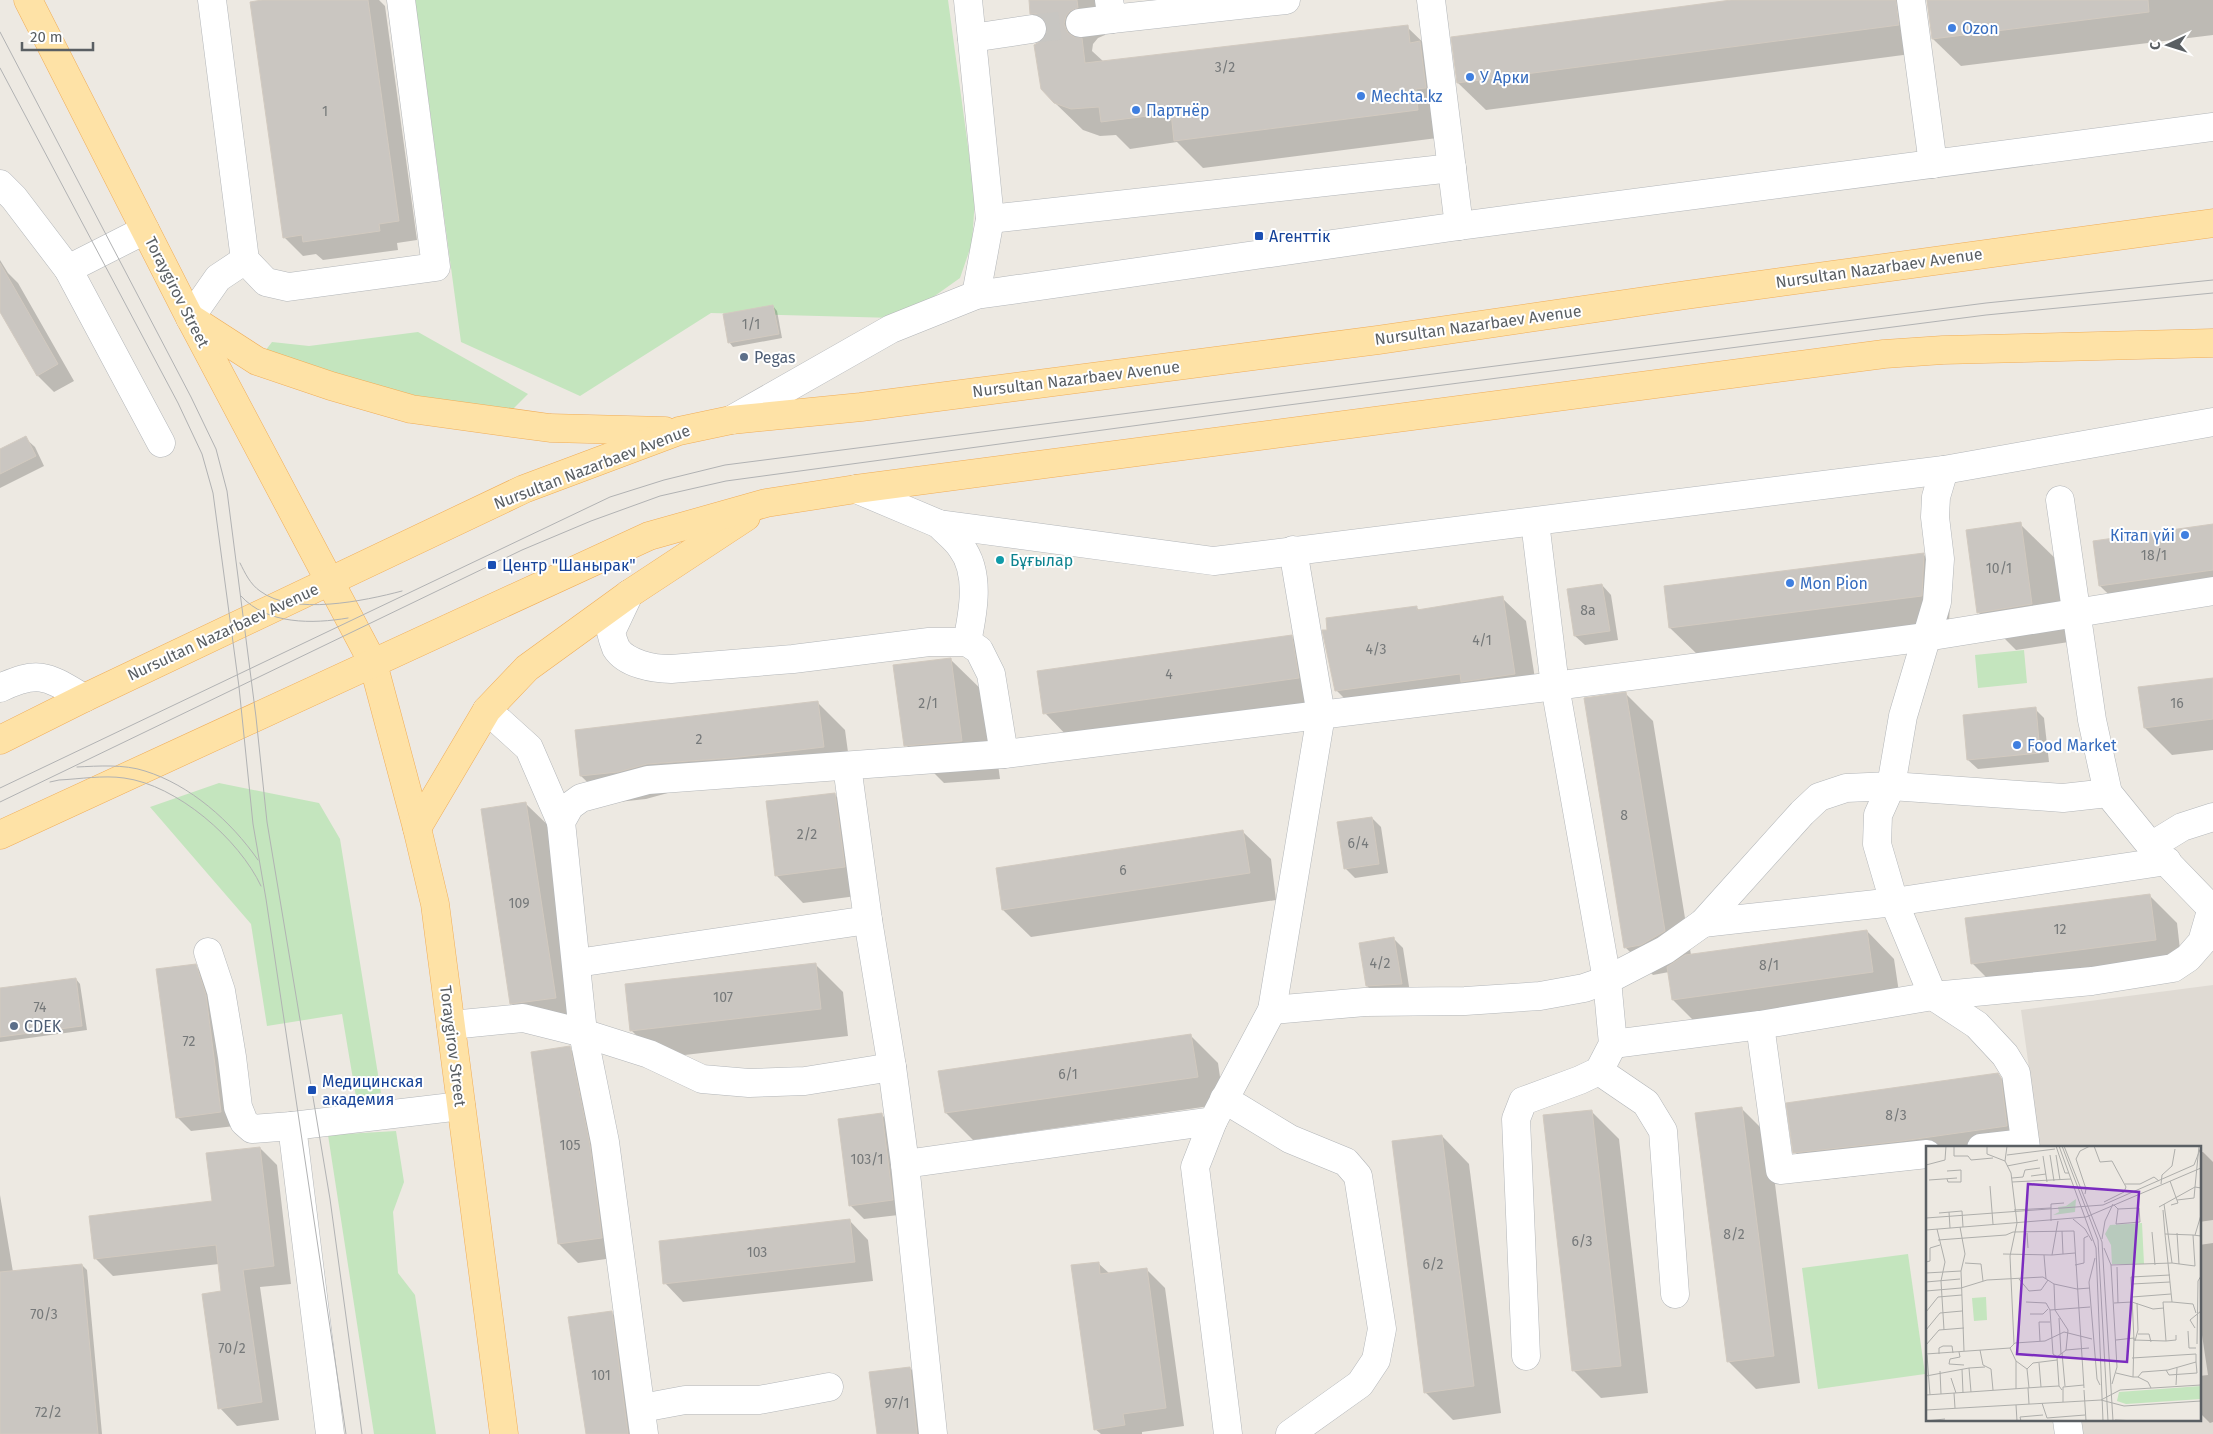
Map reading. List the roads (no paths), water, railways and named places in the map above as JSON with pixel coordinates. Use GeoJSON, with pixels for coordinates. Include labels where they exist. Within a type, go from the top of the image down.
{"type":"FeatureCollection","features":[{"type":"Feature","properties":{"kind":"main road","name":"Toraygirov Street"},"geometry":{"type":"LineString","coordinates":[[28,0],[190,318],[372,663],[417,828],[435,904],[504,1434]]}},
{"type":"Feature","properties":{"kind":"main road","name":"Nursultan Nazarbaev Avenue"},"geometry":{"type":"LineString","coordinates":[[0,740],[84,698],[524,489],[679,432],[731,420],[862,407],[1369,342],[1705,292],[2213,223]]}},
{"type":"Feature","properties":{"kind":"main road"},"geometry":{"type":"LineString","coordinates":[[190,318],[257,361],[331,386],[411,409],[550,428],[679,432]]}},
{"type":"Feature","properties":{"kind":"main road"},"geometry":{"type":"LineString","coordinates":[[0,835],[649,536],[766,503],[856,489],[1884,354],[1943,350],[2213,343]]}},
{"type":"Feature","properties":{"kind":"main road"},"geometry":{"type":"LineString","coordinates":[[417,828],[487,710],[527,668],[629,594],[766,503]]}},
{"type":"Feature","properties":{"kind":"lane"},"geometry":{"type":"LineString","coordinates":[[212,0],[245,260],[266,282],[288,287],[436,267],[401,0]]}},
{"type":"Feature","properties":{"kind":"lane"},"geometry":{"type":"LineString","coordinates":[[968,0],[990,218],[976,295]]}},
{"type":"Feature","properties":{"kind":"lane"},"geometry":{"type":"LineString","coordinates":[[1080,23],[1111,10],[1286,0]]}},
{"type":"Feature","properties":{"kind":"lane"},"geometry":{"type":"LineString","coordinates":[[1431,0],[1459,226]]}},
{"type":"Feature","properties":{"kind":"lane"},"geometry":{"type":"LineString","coordinates":[[1911,0],[1932,164]]}},
{"type":"Feature","properties":{"kind":"lane"},"geometry":{"type":"LineString","coordinates":[[972,38],[1032,29]]}},
{"type":"Feature","properties":{"kind":"lane"},"geometry":{"type":"LineString","coordinates":[[731,420],[891,329],[976,295],[1459,226],[2213,127]]}},
{"type":"Feature","properties":{"kind":"lane"},"geometry":{"type":"LineString","coordinates":[[990,218],[1452,168]]}},
{"type":"Feature","properties":{"kind":"lane"},"geometry":{"type":"LineString","coordinates":[[0,184],[14,198],[68,269],[161,443]]}},
{"type":"Feature","properties":{"kind":"lane"},"geometry":{"type":"LineString","coordinates":[[68,269],[145,230]]}},
{"type":"Feature","properties":{"kind":"lane"},"geometry":{"type":"LineString","coordinates":[[190,318],[218,278],[245,260]]}},
{"type":"Feature","properties":{"kind":"lane"},"geometry":{"type":"LineString","coordinates":[[856,489],[939,524],[1214,561],[1944,470],[2213,422]]}},
{"type":"Feature","properties":{"kind":"lane"},"geometry":{"type":"LineString","coordinates":[[1944,470],[1936,496],[1935,517],[1940,559],[1936,602],[1903,716],[1891,786],[1878,816],[1877,844],[1894,902],[1933,996],[1977,1025],[2005,1055],[2016,1073],[2025,1145],[2011,1146]]}},
{"type":"Feature","properties":{"kind":"lane"},"geometry":{"type":"LineString","coordinates":[[1613,1044],[1760,1025],[1933,996],[2092,981],[2173,968],[2188,958],[2202,942],[2212,910],[2159,854],[2108,793],[2092,720],[2060,500]]}},
{"type":"Feature","properties":{"kind":"lane"},"geometry":{"type":"LineString","coordinates":[[1526,1356],[1516,1119],[1523,1101],[1600,1071],[1613,1044],[1607,980],[1556,686],[1535,522]]}},
{"type":"Feature","properties":{"kind":"lane"},"geometry":{"type":"LineString","coordinates":[[939,524],[962,547],[972,576],[974,608],[967,642]]}},
{"type":"Feature","properties":{"kind":"lane"},"geometry":{"type":"LineString","coordinates":[[1228,1434],[1195,1167],[1219,1110],[1272,1010],[1321,715],[1293,550]]}},
{"type":"Feature","properties":{"kind":"lane"},"geometry":{"type":"LineString","coordinates":[[561,822],[570,806],[581,798],[648,780],[1004,754],[1556,686],[1926,637],[2213,592]]}},
{"type":"Feature","properties":{"kind":"lane"},"geometry":{"type":"LineString","coordinates":[[629,594],[611,632],[617,649],[629,658],[651,668],[671,670],[793,659],[929,642],[967,642],[979,650],[991,674],[1004,754]]}},
{"type":"Feature","properties":{"kind":"lane"},"geometry":{"type":"LineString","coordinates":[[0,688],[35,676],[51,679],[84,698]]}},
{"type":"Feature","properties":{"kind":"lane"},"geometry":{"type":"LineString","coordinates":[[487,710],[529,748],[561,822],[583,1033],[605,1142],[643,1421],[685,1400],[758,1400],[830,1387]]}},
{"type":"Feature","properties":{"kind":"lane"},"geometry":{"type":"LineString","coordinates":[[847,766],[905,1164],[933,1434]]}},
{"type":"Feature","properties":{"kind":"lane"},"geometry":{"type":"LineString","coordinates":[[1272,1010],[1366,1002],[1465,1001],[1540,996],[1584,988],[1607,980],[1665,950],[1703,923],[1802,813],[1819,797],[1846,788],[1891,786],[2064,798],[2108,793]]}},
{"type":"Feature","properties":{"kind":"lane"},"geometry":{"type":"LineString","coordinates":[[1703,923],[1894,902],[2159,854],[2182,827],[2213,817]]}},
{"type":"Feature","properties":{"kind":"lane"},"geometry":{"type":"LineString","coordinates":[[577,963],[868,920]]}},
{"type":"Feature","properties":{"kind":"lane"},"geometry":{"type":"LineString","coordinates":[[208,952],[221,991],[238,1107],[244,1122],[252,1129],[461,1106]]}},
{"type":"Feature","properties":{"kind":"lane"},"geometry":{"type":"LineString","coordinates":[[451,1025],[523,1018],[583,1033],[649,1054],[702,1079],[749,1083],[805,1081],[892,1067]]}},
{"type":"Feature","properties":{"kind":"lane"},"geometry":{"type":"LineString","coordinates":[[1760,1025],[1780,1170],[1926,1154]]}},
{"type":"Feature","properties":{"kind":"lane"},"geometry":{"type":"LineString","coordinates":[[1600,1071],[1646,1103],[1663,1131],[1676,1294]]}},
{"type":"Feature","properties":{"kind":"lane"},"geometry":{"type":"LineString","coordinates":[[905,1164],[1219,1110],[1346,1162],[1358,1176],[1382,1328],[1376,1360],[1360,1384],[1290,1434]]}},
{"type":"Feature","properties":{"kind":"lane"},"geometry":{"type":"LineString","coordinates":[[292,1126],[330,1434]]}},
{"type":"Feature","properties":{"kind":"tunnel"},"geometry":{"type":"LineString","coordinates":[[1032,29],[1080,23]]}},
{"type":"Feature","properties":{"kind":"tram line"},"geometry":{"type":"LineString","coordinates":[[0,32],[191,397],[216,449],[227,491],[256,717],[267,822],[330,1199],[362,1434]]}},
{"type":"Feature","properties":{"kind":"tram line"},"geometry":{"type":"LineString","coordinates":[[0,68],[178,403],[202,454],[213,493],[239,687],[253,824],[266,899],[346,1434]]}},
{"type":"Feature","properties":{"kind":"tram line"},"geometry":{"type":"LineString","coordinates":[[0,788],[610,497],[664,480],[725,465],[1986,303],[2213,280]]}},
{"type":"Feature","properties":{"kind":"tram line"},"geometry":{"type":"LineString","coordinates":[[0,802],[522,550],[591,521],[660,496],[726,481],[1273,407],[1986,315],[2213,293]]}},
{"type":"Feature","properties":{"kind":"tram line"},"geometry":{"type":"LineString","coordinates":[[240,563],[256,588],[274,599],[291,603],[309,605],[349,602],[402,591]]}},
{"type":"Feature","properties":{"kind":"tram line"},"geometry":{"type":"LineString","coordinates":[[241,596],[252,606],[264,613],[291,620],[320,621],[348,618]]}},
{"type":"Feature","properties":{"kind":"tram line"},"geometry":{"type":"LineString","coordinates":[[77,767],[128,767],[162,777],[178,785],[222,818],[258,860]]}},
{"type":"Feature","properties":{"kind":"tram line"},"geometry":{"type":"LineString","coordinates":[[50,782],[116,777],[144,783],[165,791],[185,803],[222,833],[238,850],[261,886]]}},
{"type":"Feature","properties":{"kind":"place","name":"Ozon"},"geometry":{"type":"Point","coordinates":[1952,28]}},
{"type":"Feature","properties":{"kind":"place","name":"У Арки"},"geometry":{"type":"Point","coordinates":[1470,77]}},
{"type":"Feature","properties":{"kind":"place","name":"Mechta.kz"},"geometry":{"type":"Point","coordinates":[1361,96]}},
{"type":"Feature","properties":{"kind":"place","name":"Партнёр"},"geometry":{"type":"Point","coordinates":[1136,110]}},
{"type":"Feature","properties":{"kind":"place","name":"Агенттік"},"geometry":{"type":"Point","coordinates":[1259,236]}},
{"type":"Feature","properties":{"kind":"place","name":"Pegas"},"geometry":{"type":"Point","coordinates":[744,357]}},
{"type":"Feature","properties":{"kind":"place","name":"Кітап үйі"},"geometry":{"type":"Point","coordinates":[2185,535]}},
{"type":"Feature","properties":{"kind":"place","name":"Бұғылар"},"geometry":{"type":"Point","coordinates":[1000,560]}},
{"type":"Feature","properties":{"kind":"place","name":"Центр \"Шанырак\""},"geometry":{"type":"Point","coordinates":[492,565]}},
{"type":"Feature","properties":{"kind":"place","name":"Mon Pion"},"geometry":{"type":"Point","coordinates":[1790,583]}},
{"type":"Feature","properties":{"kind":"place","name":"Food Market"},"geometry":{"type":"Point","coordinates":[2017,745]}},
{"type":"Feature","properties":{"kind":"place","name":"CDEK"},"geometry":{"type":"Point","coordinates":[14,1026]}},
{"type":"Feature","properties":{"kind":"place","name":"Медицинская академия"},"geometry":{"type":"Point","coordinates":[312,1090]}}]}
